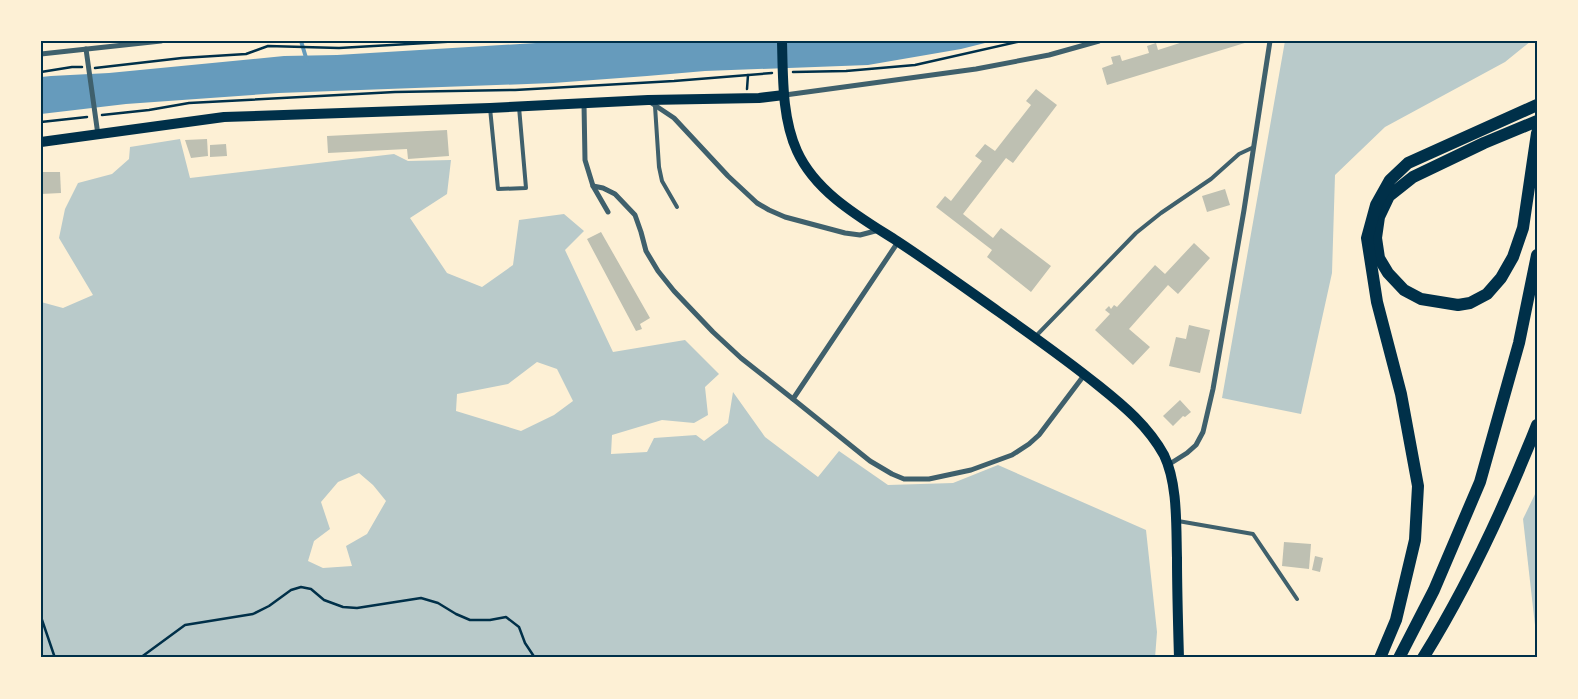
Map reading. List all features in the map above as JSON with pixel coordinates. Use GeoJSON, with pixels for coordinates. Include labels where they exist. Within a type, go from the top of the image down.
{"type":"FeatureCollection","features":[{"type":"Feature","properties":{"kind":"highway"},"geometry":{"type":"LineString","coordinates":[[1380,658],[1396,620],[1415,540],[1418,486],[1401,394],[1377,302],[1367,238],[1376,205],[1390,180],[1408,162],[1537,105]]}},
{"type":"Feature","properties":{"kind":"highway"},"geometry":{"type":"LineString","coordinates":[[1536,136],[1523,228],[1513,257],[1501,278],[1487,294],[1470,303],[1458,305],[1421,299],[1404,290],[1388,273],[1379,258],[1376,238],[1379,217],[1389,196],[1413,178],[1484,143],[1537,121]]}},
{"type":"Feature","properties":{"kind":"highway"},"geometry":{"type":"LineString","coordinates":[[1399,658],[1434,590],[1480,482],[1519,343],[1537,255]]}},
{"type":"Feature","properties":{"kind":"highway"},"geometry":{"type":"LineString","coordinates":[[1423,658],[1441,629],[1488,540],[1537,425]]}},
{"type":"Feature","properties":{"kind":"main road"},"geometry":{"type":"LineString","coordinates":[[782,41],[784,95],[790,133],[805,166],[814,178],[825,189],[880,230],[1035,337],[1085,374],[1134,415],[1150,433],[1168,465],[1174,494],[1179,658]]}},
{"type":"Feature","properties":{"kind":"main road"},"geometry":{"type":"LineString","coordinates":[[41,142],[224,117],[651,103],[784,95]]}},
{"type":"Feature","properties":{"kind":"street"},"geometry":{"type":"LineString","coordinates":[[41,54],[161,41]]}},
{"type":"Feature","properties":{"kind":"street"},"geometry":{"type":"LineString","coordinates":[[784,95],[976,69],[1049,55],[1099,41]]}},
{"type":"Feature","properties":{"kind":"street"},"geometry":{"type":"LineString","coordinates":[[1168,465],[1187,453],[1196,444],[1203,432],[1213,389],[1270,41]]}},
{"type":"Feature","properties":{"kind":"street"},"geometry":{"type":"LineString","coordinates":[[86,49],[98,135]]}},
{"type":"Feature","properties":{"kind":"street"},"geometry":{"type":"LineString","coordinates":[[651,103],[674,118],[728,176],[757,203],[769,210],[785,217],[845,233],[860,235],[880,230]]}},
{"type":"Feature","properties":{"kind":"street"},"geometry":{"type":"LineString","coordinates":[[584,104],[585,160],[593,186],[608,212]]}},
{"type":"Feature","properties":{"kind":"street"},"geometry":{"type":"LineString","coordinates":[[593,186],[603,188],[615,194],[635,215],[642,232],[646,251],[658,271],[674,291],[713,332],[741,358],[883,470],[904,479],[929,479],[971,470],[1012,455],[1029,444],[1039,434],[1085,374]]}},
{"type":"Feature","properties":{"kind":"street"},"geometry":{"type":"LineString","coordinates":[[793,400],[898,242]]}},
{"type":"Feature","properties":{"kind":"lane"},"geometry":{"type":"LineString","coordinates":[[651,103],[662,181],[678,207]]}},
{"type":"Feature","properties":{"kind":"lane"},"geometry":{"type":"LineString","coordinates":[[490,108],[498,189],[526,188],[519,107]]}},
{"type":"Feature","properties":{"kind":"lane"},"geometry":{"type":"LineString","coordinates":[[1035,337],[1136,233],[1161,213],[1211,179],[1239,154],[1254,147]]}},
{"type":"Feature","properties":{"kind":"lane"},"geometry":{"type":"LineString","coordinates":[[1176,521],[1253,534],[1297,599]]}},
{"type":"Feature","properties":{"kind":"path"},"geometry":{"type":"LineString","coordinates":[[41,72],[72,67],[101,68],[182,58],[246,54],[268,46],[339,48],[461,41]]}},
{"type":"Feature","properties":{"kind":"path"},"geometry":{"type":"LineString","coordinates":[[792,72],[846,71],[916,64],[1021,41]]}},
{"type":"Feature","properties":{"kind":"path"},"geometry":{"type":"LineString","coordinates":[[41,122],[149,110],[189,102],[396,92],[515,90],[774,73]]}},
{"type":"Feature","properties":{"kind":"path"},"geometry":{"type":"LineString","coordinates":[[140,658],[184,625],[253,614],[269,606],[291,590],[301,587],[311,589],[324,600],[343,607],[357,608],[421,598],[438,603],[470,620],[506,618],[519,627],[525,643],[535,658]]}},
{"type":"Feature","properties":{"kind":"path"},"geometry":{"type":"LineString","coordinates":[[41,617],[55,658]]}},
{"type":"Feature","properties":{"kind":"shaded area"},"geometry":{"type":"Polygon","coordinates":[[[1285,41],[1531,41],[1505,62],[1385,127],[1335,175],[1332,273],[1301,414],[1222,398],[1285,41]]]}},
{"type":"Feature","properties":{"kind":"shaded area"},"geometry":{"type":"Polygon","coordinates":[[[180,139],[190,178],[394,154],[408,161],[451,160],[447,194],[410,218],[447,273],[482,287],[513,265],[519,220],[564,214],[584,231],[565,250],[613,352],[685,340],[719,374],[705,387],[708,415],[694,423],[662,420],[612,435],[611,454],[647,452],[654,438],[696,435],[704,441],[728,423],[733,392],[765,437],[818,477],[839,451],[888,485],[953,483],[998,465],[1146,530],[1157,632],[1155,658],[41,658],[41,302],[63,308],[93,295],[59,238],[65,209],[78,183],[112,174],[129,159],[130,147],[180,139]],[[537,362],[508,384],[457,394],[456,411],[521,431],[554,415],[573,401],[557,369],[537,362]],[[359,473],[338,482],[321,502],[330,529],[314,541],[308,561],[323,568],[352,566],[346,546],[367,534],[386,501],[373,485],[359,473]]]}},
{"type":"Feature","properties":{"kind":"shaded area"},"geometry":{"type":"Polygon","coordinates":[[[1537,490],[1537,643],[1523,519],[1537,490]]]}},
{"type":"Feature","properties":{"kind":"water"},"geometry":{"type":"Polygon","coordinates":[[[568,41],[993,41],[961,49],[868,65],[705,71],[553,83],[279,93],[126,104],[41,114],[41,77],[109,73],[284,56],[337,55],[568,41]]]}},
{"type":"Feature","properties":{"kind":"building"},"geometry":{"type":"Polygon","coordinates":[[[1186,41],[1248,42],[1107,85],[1102,68],[1113,64],[1111,57],[1120,55],[1122,61],[1149,53],[1147,46],[1156,43],[1158,50],[1186,41]]]}},
{"type":"Feature","properties":{"kind":"building"},"geometry":{"type":"Polygon","coordinates":[[[1036,89],[1057,105],[1013,163],[1006,158],[963,214],[993,238],[1001,228],[1051,266],[1031,292],[987,257],[992,250],[936,207],[945,196],[951,201],[982,161],[975,156],[985,144],[995,151],[1031,105],[1026,101],[1036,89]]]}},
{"type":"Feature","properties":{"kind":"building"},"geometry":{"type":"Polygon","coordinates":[[[447,130],[449,156],[408,159],[407,149],[328,153],[327,136],[447,130]]]}},
{"type":"Feature","properties":{"kind":"building"},"geometry":{"type":"Polygon","coordinates":[[[207,139],[208,156],[191,158],[185,140],[207,139]]]}},
{"type":"Feature","properties":{"kind":"building"},"geometry":{"type":"Polygon","coordinates":[[[226,144],[227,156],[210,157],[210,145],[226,144]]]}},
{"type":"Feature","properties":{"kind":"building"},"geometry":{"type":"Polygon","coordinates":[[[41,172],[60,172],[61,193],[41,194],[41,172]]]}},
{"type":"Feature","properties":{"kind":"building"},"geometry":{"type":"Polygon","coordinates":[[[1225,189],[1230,205],[1207,212],[1202,196],[1225,189]]]}},
{"type":"Feature","properties":{"kind":"building"},"geometry":{"type":"Polygon","coordinates":[[[601,232],[650,318],[640,324],[642,329],[636,331],[587,239],[601,232]]]}},
{"type":"Feature","properties":{"kind":"building"},"geometry":{"type":"Polygon","coordinates":[[[1194,243],[1210,258],[1178,294],[1168,285],[1129,329],[1150,347],[1133,365],[1095,330],[1110,314],[1105,310],[1109,306],[1111,309],[1114,305],[1117,307],[1155,265],[1165,274],[1194,243]]]}},
{"type":"Feature","properties":{"kind":"building"},"geometry":{"type":"Polygon","coordinates":[[[1189,325],[1210,330],[1200,373],[1169,366],[1176,337],[1186,339],[1189,325]]]}},
{"type":"Feature","properties":{"kind":"building"},"geometry":{"type":"Polygon","coordinates":[[[1180,400],[1191,412],[1185,417],[1183,416],[1173,426],[1163,416],[1180,400]]]}},
{"type":"Feature","properties":{"kind":"building"},"geometry":{"type":"Polygon","coordinates":[[[1284,542],[1311,544],[1309,569],[1282,566],[1284,542]]]}},
{"type":"Feature","properties":{"kind":"building"},"geometry":{"type":"Polygon","coordinates":[[[1315,556],[1323,558],[1320,572],[1312,570],[1315,556]]]}},
{"type":"Feature","properties":{"kind":"waterway"},"geometry":{"type":"LineString","coordinates":[[301,41],[307,61]]}}]}
